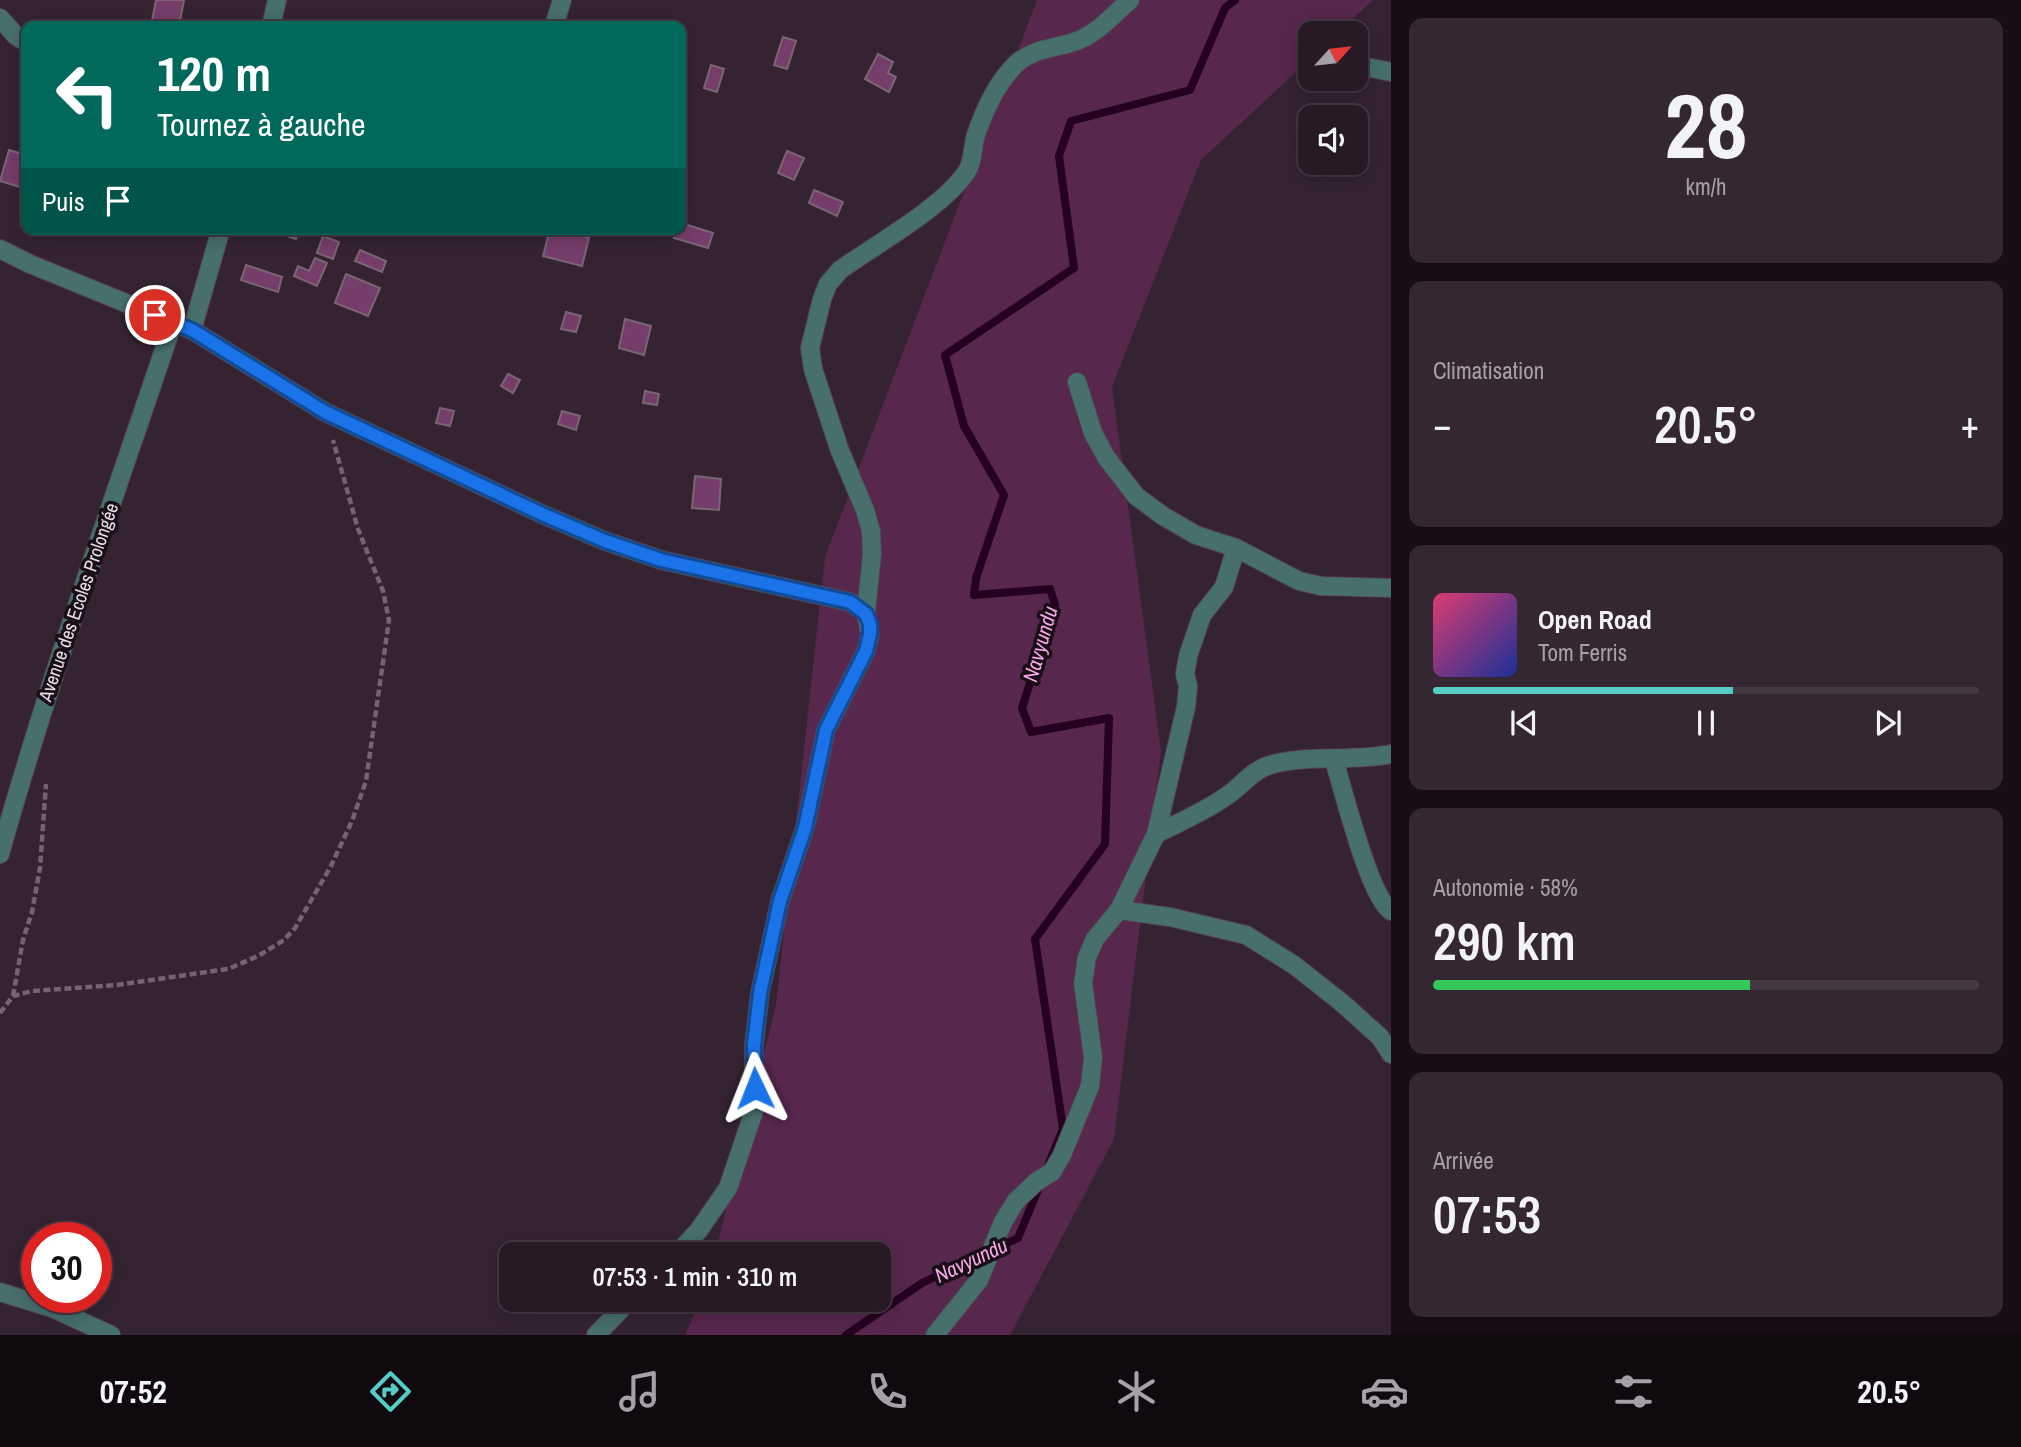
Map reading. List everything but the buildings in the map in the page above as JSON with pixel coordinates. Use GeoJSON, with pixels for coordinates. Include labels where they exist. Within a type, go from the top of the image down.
{"type":"FeatureCollection","features":[{"type":"Feature","properties":{"kind":"street"},"geometry":{"type":"LineString","coordinates":[[272,21],[276,0]]}},
{"type":"Feature","properties":{"kind":"street"},"geometry":{"type":"LineString","coordinates":[[556,21],[562,0]]}},
{"type":"Feature","properties":{"kind":"street"},"geometry":{"type":"LineString","coordinates":[[688,1242],[728,1188],[754,1111],[754,1045],[760,993],[780,901],[805,828],[826,730],[866,651],[870,624],[866,614],[872,554],[871,531],[840,451],[813,369],[810,348],[818,312],[828,284],[840,270],[938,202],[968,170],[974,154],[976,136],[993,97],[1016,64],[1031,54],[1079,40],[1094,31],[1130,0]]}},
{"type":"Feature","properties":{"kind":"street"},"geometry":{"type":"LineString","coordinates":[[0,18],[21,39]]}},
{"type":"Feature","properties":{"kind":"street"},"geometry":{"type":"LineString","coordinates":[[1368,67],[1391,72]]}},
{"type":"Feature","properties":{"kind":"street"},"geometry":{"type":"LineString","coordinates":[[192,330],[219,235]]}},
{"type":"Feature","properties":{"kind":"street"},"geometry":{"type":"LineString","coordinates":[[0,249],[30,264],[192,330],[325,412],[605,541],[661,560],[850,602],[866,614]]}},
{"type":"Feature","properties":{"kind":"street"},"geometry":{"type":"LineString","coordinates":[[0,854],[49,694],[173,323]]}},
{"type":"Feature","properties":{"kind":"street"},"geometry":{"type":"LineString","coordinates":[[1077,382],[1093,433],[1106,457],[1136,496],[1163,516],[1196,535],[1237,548],[1299,581],[1321,586],[1391,588]]}},
{"type":"Feature","properties":{"kind":"street"},"geometry":{"type":"LineString","coordinates":[[935,1335],[979,1280],[1003,1222],[1016,1201],[1036,1182],[1052,1172],[1062,1155],[1090,1086],[1093,1057],[1083,983],[1087,957],[1096,939],[1119,910],[1156,834],[1186,707],[1188,686],[1185,674],[1188,656],[1202,615],[1224,587],[1237,548]]}},
{"type":"Feature","properties":{"kind":"street"},"geometry":{"type":"LineString","coordinates":[[1156,834],[1228,795],[1267,766],[1287,762],[1368,759],[1391,754]]}},
{"type":"Feature","properties":{"kind":"street"},"geometry":{"type":"LineString","coordinates":[[1334,760],[1373,884],[1386,908],[1391,911]]}},
{"type":"Feature","properties":{"kind":"street"},"geometry":{"type":"LineString","coordinates":[[1119,910],[1170,917],[1246,935],[1294,965],[1342,1002],[1380,1037],[1391,1054]]}},
{"type":"Feature","properties":{"kind":"street"},"geometry":{"type":"LineString","coordinates":[[0,1292],[52,1308],[111,1335]]}},
{"type":"Feature","properties":{"kind":"street"},"geometry":{"type":"LineString","coordinates":[[596,1335],[618,1312]]}},
{"type":"Feature","properties":{"kind":"path"},"geometry":{"type":"LineString","coordinates":[[13,996],[32,991],[117,985],[228,969],[258,956],[284,940],[295,928],[331,866],[352,821],[366,781],[389,620],[383,591],[358,529],[325,412]]}},
{"type":"Feature","properties":{"kind":"path"},"geometry":{"type":"LineString","coordinates":[[0,1013],[13,996],[23,940],[32,912],[40,868],[47,776]]}},
{"type":"Feature","properties":{"kind":"shaded area"},"geometry":{"type":"Polygon","coordinates":[[[1037,0],[1373,0],[1350,21],[1298,21],[1298,70],[1201,160],[1112,387],[1161,751],[1114,1139],[1010,1335],[685,1335],[696,1312],[891,1312],[891,1242],[718,1242],[776,1005],[825,557],[1037,0]]]}},
{"type":"Feature","properties":{"kind":"waterway","name":"Navyundu"},"geometry":{"type":"LineString","coordinates":[[1049,1163],[1063,1129],[1035,939],[1105,844],[1109,718],[1031,732],[1022,708],[1055,605],[1050,589],[974,595],[976,578],[1004,495],[964,426],[945,355],[1074,268],[1059,156],[1071,121],[1190,90],[1225,8],[1235,0]]}},
{"type":"Feature","properties":{"kind":"waterway","name":"Navyundu"},"geometry":{"type":"LineString","coordinates":[[846,1335],[922,1283],[1018,1238],[1040,1185]]}},
{"type":"Feature","properties":{"kind":"route"},"geometry":{"type":"LineString","coordinates":[[155,315],[192,330],[325,412],[605,541],[661,560],[850,602],[866,614],[870,634],[866,651],[826,730],[805,828],[780,901],[760,993],[754,1045],[755,1088]]}}]}
